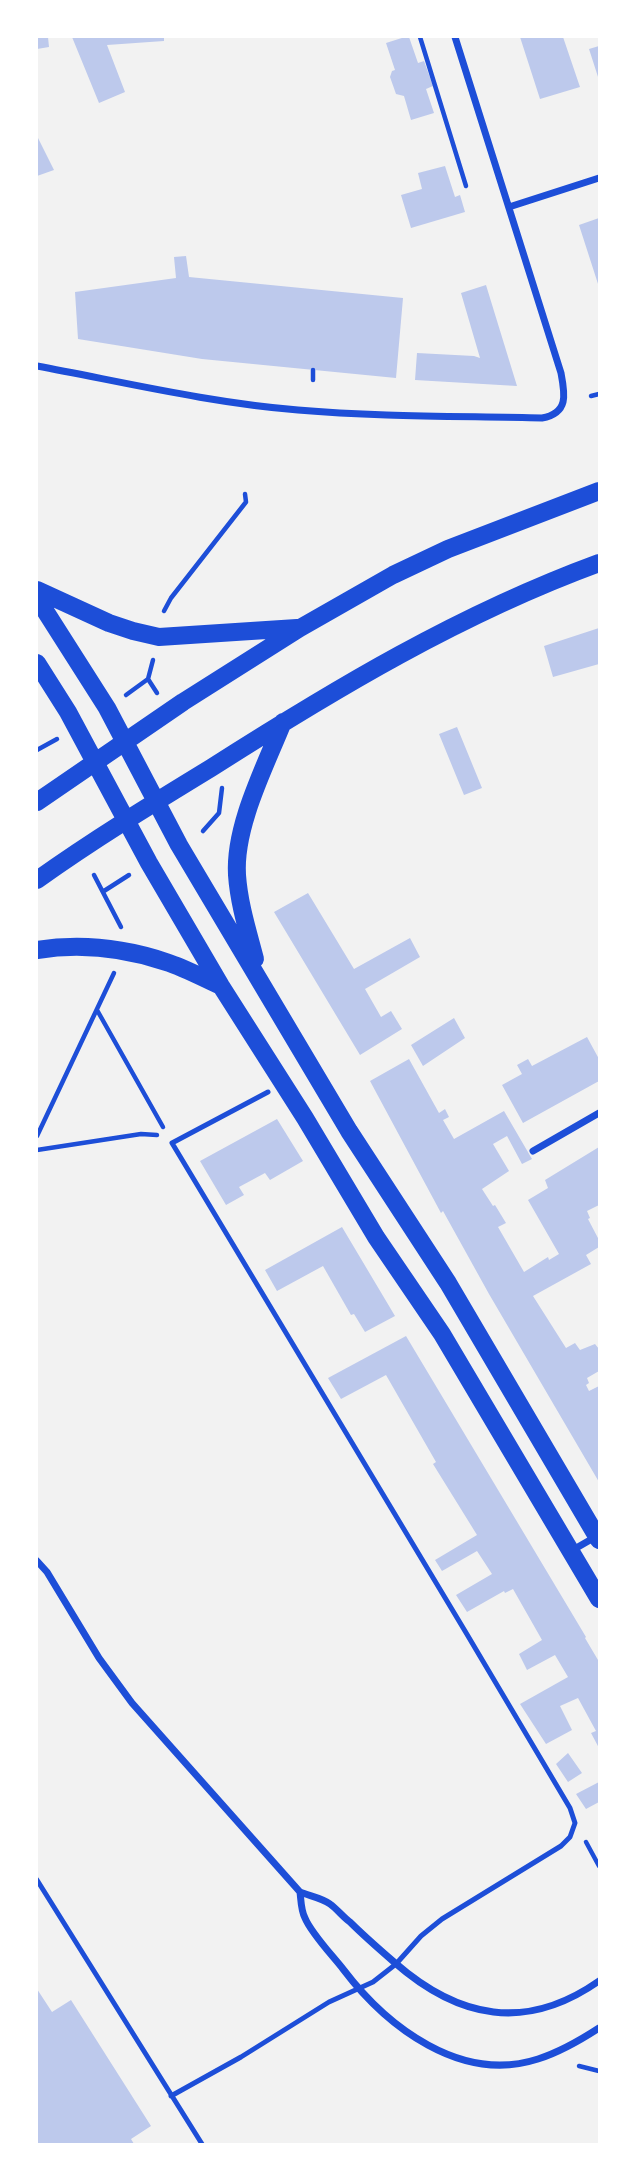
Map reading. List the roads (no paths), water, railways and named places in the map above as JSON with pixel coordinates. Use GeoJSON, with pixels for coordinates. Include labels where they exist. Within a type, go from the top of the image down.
{"type":"FeatureCollection","features":[{"type":"Feature","properties":{"kind":"main road"},"geometry":{"type":"LineString","coordinates":[[37,802],[183,702],[300,628],[393,575],[448,549],[599,491]]}},
{"type":"Feature","properties":{"kind":"main road"},"geometry":{"type":"LineString","coordinates":[[37,880],[77,851],[283,722],[443,630],[528,591],[599,563]]}},
{"type":"Feature","properties":{"kind":"main road"},"geometry":{"type":"LineString","coordinates":[[37,590],[109,623],[159,636],[300,628]]}},
{"type":"Feature","properties":{"kind":"main road"},"geometry":{"type":"LineString","coordinates":[[37,598],[107,708],[183,852],[349,1132],[448,1283],[598,1537]]}},
{"type":"Feature","properties":{"kind":"main road"},"geometry":{"type":"LineString","coordinates":[[37,663],[68,712],[126,821],[222,986],[376,1237],[442,1334],[599,1599]]}},
{"type":"Feature","properties":{"kind":"main road"},"geometry":{"type":"LineString","coordinates":[[260,979],[239,891],[237,856],[244,821],[283,722]]}},
{"type":"Feature","properties":{"kind":"main road"},"geometry":{"type":"LineString","coordinates":[[37,950],[92,946],[121,950],[167,962],[222,986]]}},
{"type":"Feature","properties":{"kind":"street"},"geometry":{"type":"LineString","coordinates":[[37,366],[237,403],[298,410],[529,418],[551,417],[559,412],[563,385],[455,37]]}},
{"type":"Feature","properties":{"kind":"street"},"geometry":{"type":"LineString","coordinates":[[509,206],[599,178]]}},
{"type":"Feature","properties":{"kind":"street"},"geometry":{"type":"LineString","coordinates":[[533,1151],[599,1113]]}},
{"type":"Feature","properties":{"kind":"street"},"geometry":{"type":"LineString","coordinates":[[571,1551],[598,1537]]}},
{"type":"Feature","properties":{"kind":"street"},"geometry":{"type":"LineString","coordinates":[[37,1561],[47,1572],[99,1658],[132,1703],[300,1892],[330,1903],[396,1964],[439,1995],[485,2012],[520,2013],[550,2008],[578,1996],[599,1981]]}},
{"type":"Feature","properties":{"kind":"street"},"geometry":{"type":"LineString","coordinates":[[300,1892],[304,1917],[358,1989],[377,2009],[428,2045],[455,2058],[481,2064],[505,2065],[536,2060],[570,2047],[599,2028]]}},
{"type":"Feature","properties":{"kind":"lane"},"geometry":{"type":"LineString","coordinates":[[171,2095],[241,2057],[305,2015],[373,1982],[396,1964],[421,1936],[442,1919],[561,1846],[570,1837],[575,1823],[570,1808],[172,1143],[268,1092]]}},
{"type":"Feature","properties":{"kind":"lane"},"geometry":{"type":"LineString","coordinates":[[37,1880],[202,2144]]}}]}
